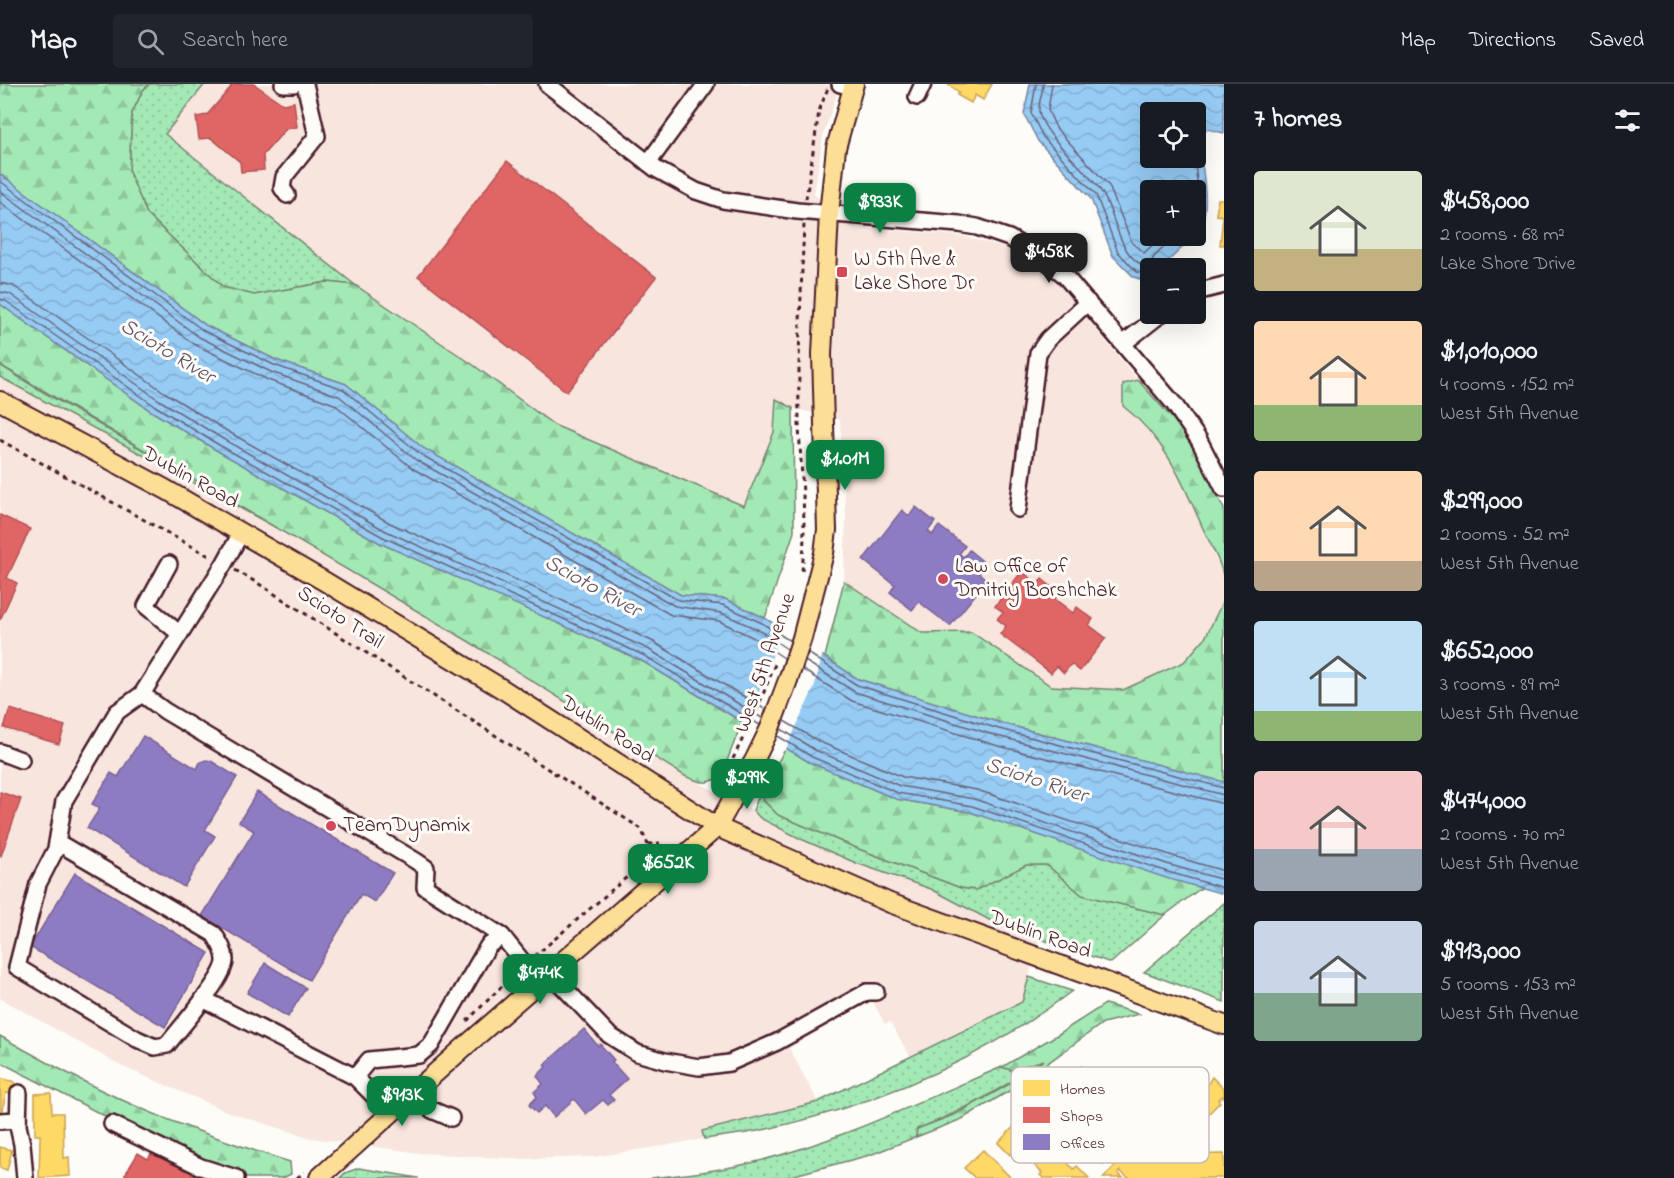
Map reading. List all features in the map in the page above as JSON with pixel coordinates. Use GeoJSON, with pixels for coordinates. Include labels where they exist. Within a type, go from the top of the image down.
{"type":"FeatureCollection","features":[{"type":"Feature","properties":{"kind":"main road","name":"West 5th Avenue"},"geometry":{"type":"LineString","coordinates":[[312,1174],[392,1113],[717,827],[770,728],[802,638],[810,572],[827,530],[822,354],[829,214],[837,148],[849,85]]}},
{"type":"Feature","properties":{"kind":"main road","name":"Dublin Road"},"geometry":{"type":"LineString","coordinates":[[0,401],[165,489],[324,581],[494,684],[717,827],[890,903],[1224,1025]]}},
{"type":"Feature","properties":{"kind":"street"},"geometry":{"type":"LineString","coordinates":[[283,84],[294,84]]}},
{"type":"Feature","properties":{"kind":"street"},"geometry":{"type":"LineString","coordinates":[[287,195],[282,188],[284,177],[316,136],[305,84]]}},
{"type":"Feature","properties":{"kind":"street"},"geometry":{"type":"LineString","coordinates":[[547,84],[648,163],[676,181],[723,200],[804,212],[959,224],[1009,238],[1039,255],[1064,275],[1174,404],[1199,440],[1224,489]]}},
{"type":"Feature","properties":{"kind":"street"},"geometry":{"type":"LineString","coordinates":[[648,163],[706,84]]}},
{"type":"Feature","properties":{"kind":"street"},"geometry":{"type":"LineString","coordinates":[[1206,290],[1224,285]]}},
{"type":"Feature","properties":{"kind":"street"},"geometry":{"type":"LineString","coordinates":[[1018,509],[1038,353],[1048,339],[1088,302]]}},
{"type":"Feature","properties":{"kind":"street"},"geometry":{"type":"LineString","coordinates":[[1124,344],[1149,324]]}},
{"type":"Feature","properties":{"kind":"street"},"geometry":{"type":"LineString","coordinates":[[57,842],[214,934],[223,948],[226,962],[220,977],[167,1045],[154,1047],[17,967],[38,884],[56,849],[57,842],[64,801],[117,712],[142,694],[224,564],[241,532]]}},
{"type":"Feature","properties":{"kind":"street"},"geometry":{"type":"LineString","coordinates":[[169,564],[146,606],[180,634]]}},
{"type":"Feature","properties":{"kind":"street"},"geometry":{"type":"LineString","coordinates":[[142,694],[165,711],[426,868],[425,887],[502,936],[525,964],[544,977],[609,1035],[637,1053],[699,1067],[729,1063],[777,1042],[867,992],[876,992]]}},
{"type":"Feature","properties":{"kind":"street"},"geometry":{"type":"LineString","coordinates":[[0,752],[21,760]]}},
{"type":"Feature","properties":{"kind":"street"},"geometry":{"type":"LineString","coordinates":[[355,1077],[369,1060],[419,1055],[430,1044],[488,946],[502,936]]}},
{"type":"Feature","properties":{"kind":"street"},"geometry":{"type":"LineString","coordinates":[[203,999],[355,1077],[392,1113]]}},
{"type":"Feature","properties":{"kind":"street"},"geometry":{"type":"LineString","coordinates":[[19,1093],[18,1120],[25,1178]]}},
{"type":"Feature","properties":{"kind":"street"},"geometry":{"type":"LineString","coordinates":[[414,1093],[432,1110],[452,1118]]}},
{"type":"Feature","properties":{"kind":"street"},"geometry":{"type":"LineString","coordinates":[[0,1121],[18,1120]]}},
{"type":"Feature","properties":{"kind":"street"},"geometry":{"type":"LineString","coordinates":[[112,1124],[201,1167],[236,1178]]}},
{"type":"Feature","properties":{"kind":"path"},"geometry":{"type":"LineString","coordinates":[[799,581],[810,572],[799,424],[804,212],[819,111],[830,84]]}},
{"type":"Feature","properties":{"kind":"path","name":"Scioto Trail"},"geometry":{"type":"LineString","coordinates":[[0,440],[269,590],[640,828],[648,844]]}},
{"type":"Feature","properties":{"kind":"path"},"geometry":{"type":"LineString","coordinates":[[729,766],[758,707],[778,656]]}},
{"type":"Feature","properties":{"kind":"path"},"geometry":{"type":"LineString","coordinates":[[463,1025],[525,964],[641,865],[648,856],[648,844],[660,843]]}},
{"type":"Feature","properties":{"kind":"path"},"geometry":{"type":"LineString","coordinates":[[297,1178],[312,1174]]}},
{"type":"Feature","properties":{"kind":"shaded area"},"geometry":{"type":"Polygon","coordinates":[[[205,84],[840,84],[823,136],[814,195],[855,227],[962,236],[1012,250],[1057,282],[1138,380],[1123,384],[1123,406],[1152,433],[1177,469],[1223,574],[1224,599],[1205,638],[1184,662],[1123,690],[1051,686],[971,632],[923,633],[844,581],[846,518],[840,420],[793,408],[776,400],[774,432],[745,506],[554,425],[472,364],[355,285],[165,134],[205,84]]]}},
{"type":"Feature","properties":{"kind":"shaded area"},"geometry":{"type":"Polygon","coordinates":[[[0,377],[293,537],[468,641],[685,776],[753,810],[760,818],[856,863],[931,889],[999,925],[1039,939],[1022,1001],[910,1056],[890,1022],[885,1024],[872,1000],[789,1048],[818,1102],[703,1131],[704,1139],[594,1157],[520,1159],[420,1153],[311,1138],[231,1113],[121,1066],[0,998],[0,377]]]}},
{"type":"Feature","properties":{"kind":"green space"},"geometry":{"type":"Polygon","coordinates":[[[0,84],[149,84],[143,90],[132,113],[129,172],[147,214],[223,287],[254,295],[327,282],[355,285],[472,364],[554,425],[744,506],[774,432],[776,399],[793,408],[794,532],[765,618],[725,599],[681,595],[423,448],[346,384],[276,360],[207,326],[0,174],[0,84]]]}},
{"type":"Feature","properties":{"kind":"green space"},"geometry":{"type":"Polygon","coordinates":[[[149,84],[205,84],[165,134],[355,285],[327,282],[254,295],[223,287],[147,214],[129,172],[132,113],[143,90],[149,84]]]}},
{"type":"Feature","properties":{"kind":"green space"},"geometry":{"type":"Polygon","coordinates":[[[0,304],[151,411],[380,543],[642,661],[742,722],[722,774],[709,782],[685,776],[468,641],[0,365],[0,304]]]}},
{"type":"Feature","properties":{"kind":"green space"},"geometry":{"type":"Polygon","coordinates":[[[0,365],[33,386],[293,537],[0,377],[0,365]]]}},
{"type":"Feature","properties":{"kind":"green space"},"geometry":{"type":"Polygon","coordinates":[[[1138,380],[1193,445],[1224,509],[1224,580],[1214,552],[1170,460],[1150,431],[1123,406],[1123,384],[1138,380]]]}},
{"type":"Feature","properties":{"kind":"green space"},"geometry":{"type":"Polygon","coordinates":[[[844,581],[922,633],[971,632],[1051,686],[1123,690],[1184,662],[1205,638],[1224,599],[1224,782],[1001,723],[858,679],[825,657],[844,581]]]}},
{"type":"Feature","properties":{"kind":"green space"},"geometry":{"type":"Polygon","coordinates":[[[786,748],[809,762],[896,799],[970,812],[1201,888],[1165,915],[1082,895],[1047,865],[1026,865],[976,890],[961,888],[778,815],[764,801],[761,791],[786,748]]]}},
{"type":"Feature","properties":{"kind":"green space"},"geometry":{"type":"Polygon","coordinates":[[[761,791],[764,801],[779,815],[961,888],[976,890],[1026,865],[1047,865],[1083,895],[1165,915],[1111,963],[999,925],[931,889],[856,863],[801,839],[760,818],[753,810],[761,791]]]}},
{"type":"Feature","properties":{"kind":"green space"},"geometry":{"type":"Polygon","coordinates":[[[1224,903],[1224,1002],[1144,972],[1224,903]]]}},
{"type":"Feature","properties":{"kind":"green space"},"geometry":{"type":"Polygon","coordinates":[[[1029,977],[1072,991],[1002,1038],[965,1058],[888,1093],[808,1119],[759,1131],[704,1139],[702,1131],[818,1102],[1022,1002],[1029,977]]]}},
{"type":"Feature","properties":{"kind":"green space"},"geometry":{"type":"Polygon","coordinates":[[[1105,1004],[1139,1014],[1103,1023],[1042,1067],[1034,1067],[1044,1060],[1021,1067],[1011,1067],[1011,1070],[1002,1067],[1105,1004]]]}},
{"type":"Feature","properties":{"kind":"green space"},"geometry":{"type":"Polygon","coordinates":[[[0,1036],[75,1077],[133,1105],[203,1133],[290,1162],[291,1174],[283,1178],[247,1178],[161,1145],[0,1062],[0,1036]]]}},
{"type":"Feature","properties":{"kind":"green space"},"geometry":{"type":"Polygon","coordinates":[[[1047,1058],[1033,1067],[1020,1067],[1047,1058]]]}},
{"type":"Feature","properties":{"kind":"green space"},"geometry":{"type":"Polygon","coordinates":[[[1002,1067],[1011,1070],[1011,1081],[984,1098],[917,1129],[916,1137],[870,1155],[783,1178],[651,1178],[732,1167],[790,1152],[882,1118],[1002,1067]]]}},
{"type":"Feature","properties":{"kind":"green space"},"geometry":{"type":"Polygon","coordinates":[[[1011,1083],[1011,1090],[962,1119],[916,1137],[917,1129],[956,1114],[1011,1083]]]}},
{"type":"Feature","properties":{"kind":"green space"},"geometry":{"type":"Polygon","coordinates":[[[359,1168],[418,1178],[340,1178],[345,1173],[359,1168]]]}},
{"type":"Feature","properties":{"kind":"water"},"geometry":{"type":"Polygon","coordinates":[[[1030,84],[1224,84],[1224,133],[1206,130],[1206,102],[1140,102],[1140,168],[1202,168],[1204,180],[1140,180],[1140,246],[1184,246],[1171,258],[1140,258],[1140,279],[1134,277],[1113,256],[1091,199],[1038,141],[1024,114],[1030,84]]]}},
{"type":"Feature","properties":{"kind":"water","name":"Scioto River"},"geometry":{"type":"Polygon","coordinates":[[[0,174],[207,326],[276,360],[346,384],[423,448],[681,595],[725,599],[765,618],[858,679],[1001,723],[1224,782],[1224,894],[1166,878],[970,812],[896,799],[809,762],[642,661],[380,543],[216,450],[151,411],[0,304],[0,174]]]}},
{"type":"Feature","properties":{"kind":"pier"},"geometry":{"type":"Polygon","coordinates":[[[782,625],[823,653],[814,688],[785,751],[744,726],[767,672],[782,625]]]}},
{"type":"Feature","properties":{"kind":"building: Homes"},"geometry":{"type":"Polygon","coordinates":[[[947,84],[992,84],[983,100],[975,95],[971,103],[957,95],[959,92],[947,84]]]}},
{"type":"Feature","properties":{"kind":"building: Homes"},"geometry":{"type":"Polygon","coordinates":[[[1218,199],[1224,199],[1224,245],[1220,245],[1223,216],[1216,215],[1218,199]]]}},
{"type":"Feature","properties":{"kind":"building: Homes"},"geometry":{"type":"Polygon","coordinates":[[[1212,1077],[1224,1089],[1224,1098],[1222,1096],[1218,1100],[1220,1102],[1209,1113],[1209,1082],[1212,1077]]]}},
{"type":"Feature","properties":{"kind":"building: Homes"},"geometry":{"type":"Polygon","coordinates":[[[0,1078],[15,1082],[12,1094],[6,1093],[1,1116],[0,1078]]]}},
{"type":"Feature","properties":{"kind":"building: Homes"},"geometry":{"type":"Polygon","coordinates":[[[51,1093],[52,1113],[63,1113],[64,1158],[69,1157],[70,1176],[39,1178],[40,1135],[35,1135],[35,1094],[51,1093]]]}},
{"type":"Feature","properties":{"kind":"building: Homes"},"geometry":{"type":"Polygon","coordinates":[[[1011,1130],[1011,1154],[998,1143],[1011,1130]]]}},
{"type":"Feature","properties":{"kind":"building: Homes"},"geometry":{"type":"Polygon","coordinates":[[[0,1147],[12,1150],[7,1170],[0,1168],[0,1147]]]}},
{"type":"Feature","properties":{"kind":"building: Homes"},"geometry":{"type":"Polygon","coordinates":[[[983,1150],[1011,1178],[975,1178],[964,1168],[983,1150]]]}},
{"type":"Feature","properties":{"kind":"building: Homes"},"geometry":{"type":"Polygon","coordinates":[[[1209,1154],[1224,1154],[1224,1178],[1128,1178],[1120,1171],[1118,1173],[1123,1178],[1103,1178],[1118,1163],[1209,1163],[1209,1154]]]}},
{"type":"Feature","properties":{"kind":"building: Homes"},"geometry":{"type":"Polygon","coordinates":[[[1032,1163],[1068,1163],[1074,1169],[1077,1166],[1089,1178],[1043,1178],[1040,1175],[1042,1173],[1032,1163]]]}},
{"type":"Feature","properties":{"kind":"building: Shops"},"geometry":{"type":"Polygon","coordinates":[[[230,84],[254,84],[283,104],[294,102],[297,127],[286,129],[263,155],[264,170],[241,172],[240,162],[211,138],[199,139],[196,117],[207,115],[231,87],[230,84]]]}},
{"type":"Feature","properties":{"kind":"building: Shops"},"geometry":{"type":"Polygon","coordinates":[[[507,161],[656,277],[567,392],[418,276],[507,161]]]}},
{"type":"Feature","properties":{"kind":"building: Shops"},"geometry":{"type":"Polygon","coordinates":[[[0,515],[30,529],[7,578],[17,583],[0,620],[0,515]]]}},
{"type":"Feature","properties":{"kind":"building: Shops"},"geometry":{"type":"Polygon","coordinates":[[[1022,571],[1038,584],[1042,579],[1059,593],[1055,599],[1073,613],[1077,607],[1093,619],[1089,625],[1106,638],[1080,671],[1071,664],[1064,673],[1057,666],[1051,673],[1000,634],[1006,626],[997,619],[1003,612],[995,606],[1022,571]]]}},
{"type":"Feature","properties":{"kind":"building: Shops"},"geometry":{"type":"Polygon","coordinates":[[[10,709],[65,726],[59,744],[4,728],[10,709]]]}},
{"type":"Feature","properties":{"kind":"building: Shops"},"geometry":{"type":"Polygon","coordinates":[[[0,792],[21,799],[1,856],[0,855],[0,792]]]}},
{"type":"Feature","properties":{"kind":"building: Shops"},"geometry":{"type":"Polygon","coordinates":[[[153,1151],[201,1178],[123,1178],[138,1153],[148,1159],[153,1151]]]}},
{"type":"Feature","properties":{"kind":"building: Offices"},"geometry":{"type":"Polygon","coordinates":[[[916,507],[935,522],[928,531],[932,535],[939,526],[965,546],[959,554],[964,557],[969,550],[986,564],[979,573],[987,580],[950,626],[919,602],[912,610],[890,592],[895,585],[863,560],[902,510],[909,516],[916,507]]]}},
{"type":"Feature","properties":{"kind":"building: Offices"},"geometry":{"type":"Polygon","coordinates":[[[143,736],[197,769],[200,762],[211,761],[237,777],[205,830],[215,836],[184,887],[87,828],[100,808],[92,804],[111,773],[118,777],[143,736]]]}},
{"type":"Feature","properties":{"kind":"building: Offices"},"geometry":{"type":"Polygon","coordinates":[[[257,792],[393,873],[375,902],[361,894],[309,980],[202,916],[254,831],[239,822],[257,792]]]}},
{"type":"Feature","properties":{"kind":"building: Offices"},"geometry":{"type":"Polygon","coordinates":[[[75,873],[209,953],[165,1027],[30,947],[75,873]]]}},
{"type":"Feature","properties":{"kind":"building: Offices"},"geometry":{"type":"Polygon","coordinates":[[[265,963],[306,988],[288,1017],[247,993],[265,963]]]}},
{"type":"Feature","properties":{"kind":"building: Offices"},"geometry":{"type":"Polygon","coordinates":[[[584,1029],[614,1060],[612,1062],[627,1079],[609,1095],[614,1100],[608,1105],[603,1100],[586,1114],[574,1099],[554,1117],[545,1106],[537,1113],[529,1105],[537,1097],[534,1092],[543,1084],[537,1076],[546,1067],[544,1065],[584,1029]]]}},
{"type":"Feature","properties":{"kind":"place","name":"W 5th Ave & Lake Shore Dr"},"geometry":{"type":"Point","coordinates":[842,272]}},
{"type":"Feature","properties":{"kind":"place","name":"Law Office of Dmitriy Borshchak"},"geometry":{"type":"Point","coordinates":[943,579]}},
{"type":"Feature","properties":{"kind":"place","name":"TeamDynamix"},"geometry":{"type":"Point","coordinates":[331,826]}}]}
